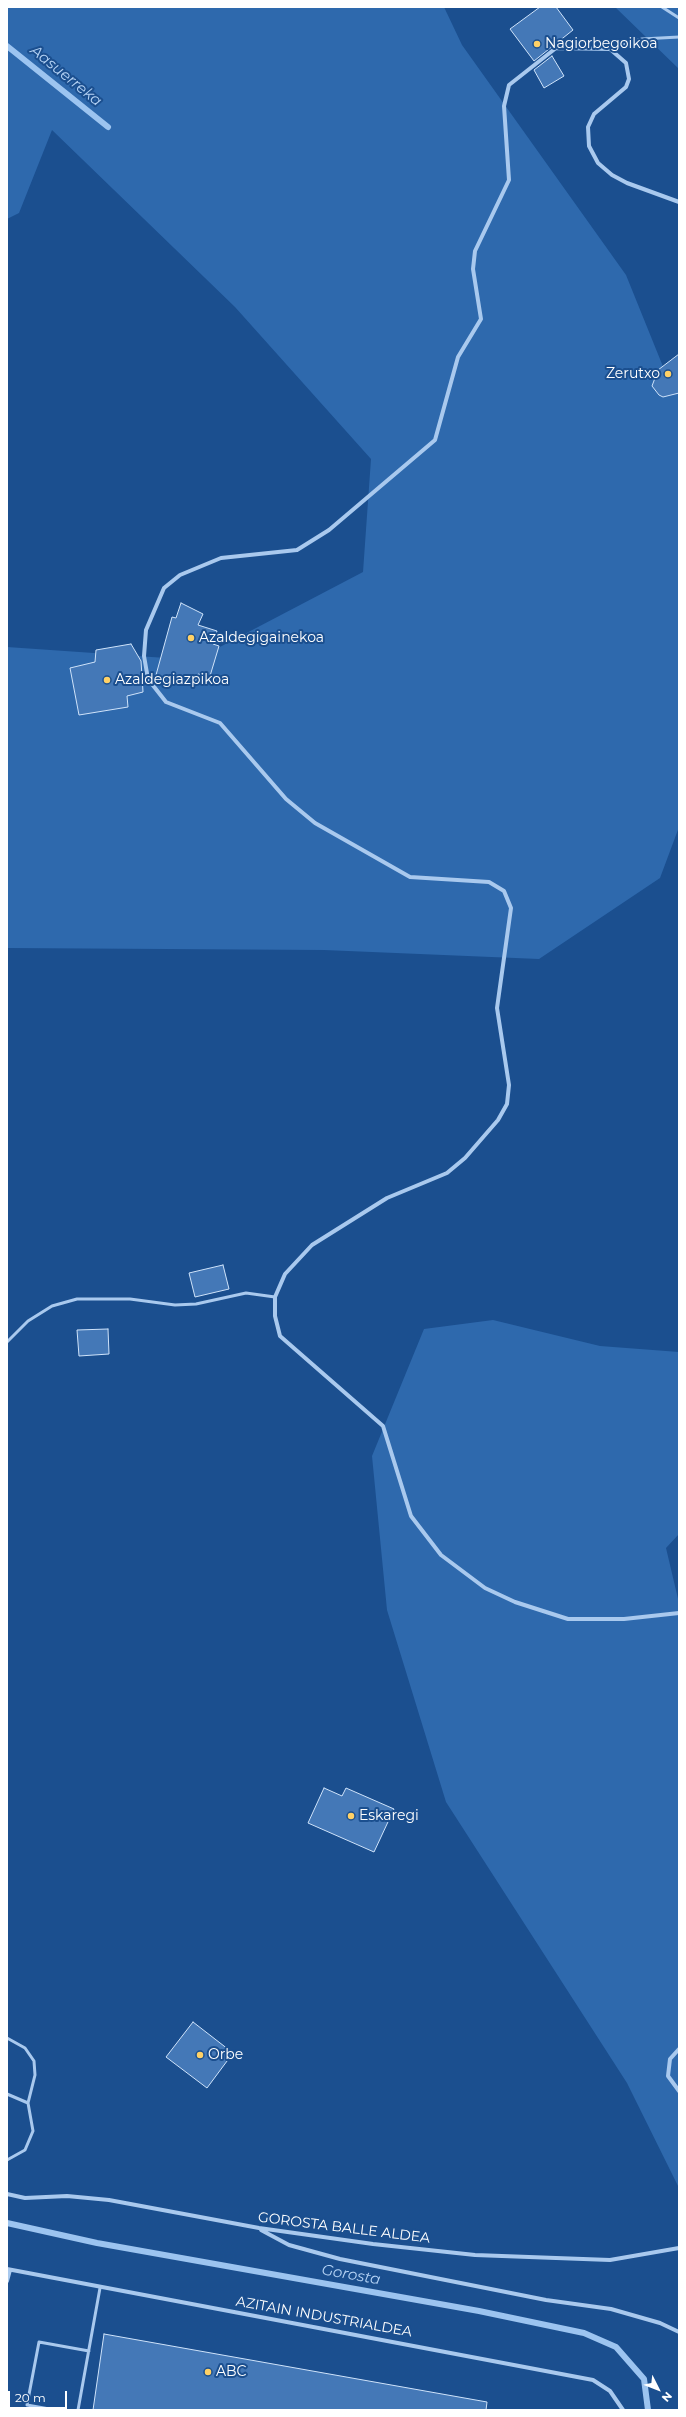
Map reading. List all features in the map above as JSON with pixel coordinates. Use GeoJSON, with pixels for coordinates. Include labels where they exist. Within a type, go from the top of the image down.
{"type":"FeatureCollection","features":[{"type":"Feature","properties":{"kind":"street"},"geometry":{"type":"LineString","coordinates":[[679,202],[628,183],[612,175],[598,163],[589,146],[588,127],[594,114],[626,87],[629,79],[626,63],[610,49],[556,48],[509,85],[504,106],[509,180],[475,251],[473,268],[481,319],[458,357],[435,440],[329,530],[297,550],[221,558],[180,575],[164,588],[146,630],[144,656],[148,678],[166,702],[220,723],[286,799],[315,823],[410,877],[489,882],[504,891],[511,908],[497,1008],[509,1085],[507,1104],[498,1120],[465,1158],[447,1173],[387,1198],[312,1245],[284,1274],[275,1297],[275,1316],[280,1336],[383,1426],[411,1516],[441,1555],[485,1588],[515,1602],[568,1619],[624,1618],[679,1612]]}},
{"type":"Feature","properties":{"kind":"street"},"geometry":{"type":"LineString","coordinates":[[679,2049],[670,2059],[668,2076],[679,2091]]}},
{"type":"Feature","properties":{"kind":"street","name":"GOROSTA BALLE ALDEA"},"geometry":{"type":"LineString","coordinates":[[7,2194],[25,2198],[68,2196],[109,2200],[259,2228],[373,2244],[475,2255],[610,2260],[679,2248]]}},
{"type":"Feature","properties":{"kind":"street"},"geometry":{"type":"LineString","coordinates":[[259,2228],[289,2245],[340,2259],[546,2300],[611,2309],[660,2323],[679,2332]]}},
{"type":"Feature","properties":{"kind":"street"},"geometry":{"type":"LineString","coordinates":[[7,2281],[8,2270]]}},
{"type":"Feature","properties":{"kind":"street","name":"AZITAIN INDUSTRIALDEA"},"geometry":{"type":"LineString","coordinates":[[8,2270],[424,2346],[593,2380],[610,2391],[623,2410]]}},
{"type":"Feature","properties":{"kind":"lane"},"geometry":{"type":"LineString","coordinates":[[662,7],[679,18]]}},
{"type":"Feature","properties":{"kind":"lane"},"geometry":{"type":"LineString","coordinates":[[610,49],[642,39],[679,37]]}},
{"type":"Feature","properties":{"kind":"lane"},"geometry":{"type":"LineString","coordinates":[[7,1342],[28,1321],[52,1306],[77,1299],[130,1299],[175,1305],[196,1304],[246,1293],[275,1297]]}},
{"type":"Feature","properties":{"kind":"lane"},"geometry":{"type":"LineString","coordinates":[[7,2038],[24,2048],[34,2061],[35,2075],[28,2103],[33,2131],[25,2150],[7,2160]]}},
{"type":"Feature","properties":{"kind":"lane"},"geometry":{"type":"LineString","coordinates":[[7,2094],[28,2103]]}},
{"type":"Feature","properties":{"kind":"lane"},"geometry":{"type":"LineString","coordinates":[[78,2410],[100,2288]]}},
{"type":"Feature","properties":{"kind":"lane"},"geometry":{"type":"LineString","coordinates":[[55,2410],[27,2405],[40,2342],[89,2351]]}},
{"type":"Feature","properties":{"kind":"shaded area"},"geometry":{"type":"Polygon","coordinates":[[[7,7],[444,7],[462,45],[626,275],[664,369],[679,392],[679,827],[660,878],[539,959],[324,950],[7,948],[7,647],[195,660],[363,572],[371,459],[235,307],[52,130],[19,213],[7,219],[7,7]]]}},
{"type":"Feature","properties":{"kind":"shaded area"},"geometry":{"type":"Polygon","coordinates":[[[615,7],[679,7],[679,69],[615,7]]]}},
{"type":"Feature","properties":{"kind":"shaded area"},"geometry":{"type":"Polygon","coordinates":[[[493,1320],[600,1346],[679,1352],[679,1534],[666,1548],[679,1603],[679,2188],[627,2083],[446,1802],[387,1610],[372,1456],[424,1329],[493,1320]]]}},
{"type":"Feature","properties":{"kind":"building","name":"Nagiorbegoikoa"},"geometry":{"type":"Polygon","coordinates":[[[540,7],[556,7],[573,30],[534,61],[510,29],[540,7]]]}},
{"type":"Feature","properties":{"kind":"building"},"geometry":{"type":"Polygon","coordinates":[[[552,56],[564,76],[544,88],[534,70],[552,56]]]}},
{"type":"Feature","properties":{"kind":"building","name":"Zerutxo"},"geometry":{"type":"Polygon","coordinates":[[[679,354],[679,393],[663,397],[659,395],[652,386],[658,370],[679,354]]]}},
{"type":"Feature","properties":{"kind":"building","name":"Azaldegigainekoa"},"geometry":{"type":"Polygon","coordinates":[[[181,603],[203,614],[198,625],[217,631],[213,644],[219,646],[210,676],[198,674],[194,685],[156,675],[172,617],[176,618],[181,603]]]}},
{"type":"Feature","properties":{"kind":"building","name":"Azaldegiazpikoa"},"geometry":{"type":"Polygon","coordinates":[[[131,644],[141,661],[143,692],[127,696],[128,707],[79,715],[70,668],[95,662],[96,650],[131,644]]]}},
{"type":"Feature","properties":{"kind":"building"},"geometry":{"type":"Polygon","coordinates":[[[223,1265],[229,1289],[195,1297],[189,1273],[223,1265]]]}},
{"type":"Feature","properties":{"kind":"building"},"geometry":{"type":"Polygon","coordinates":[[[108,1329],[109,1354],[79,1356],[77,1330],[108,1329]]]}},
{"type":"Feature","properties":{"kind":"building","name":"Eskaregi"},"geometry":{"type":"Polygon","coordinates":[[[324,1788],[342,1796],[346,1788],[394,1809],[374,1852],[308,1823],[324,1788]]]}},
{"type":"Feature","properties":{"kind":"building","name":"Orbe"},"geometry":{"type":"Polygon","coordinates":[[[193,2022],[233,2053],[207,2088],[166,2057],[193,2022]]]}},
{"type":"Feature","properties":{"kind":"building","name":"ABC"},"geometry":{"type":"Polygon","coordinates":[[[104,2334],[487,2402],[486,2410],[93,2410],[104,2334]]]}},
{"type":"Feature","properties":{"kind":"waterway","name":"Aasuerreka"},"geometry":{"type":"LineString","coordinates":[[7,46],[108,127]]}},
{"type":"Feature","properties":{"kind":"waterway","name":"Gorosta"},"geometry":{"type":"LineString","coordinates":[[7,2223],[97,2243],[479,2311],[584,2333],[616,2347],[644,2379],[648,2410]]}},
{"type":"Feature","properties":{"kind":"place","name":"Nagiorbegoikoa"},"geometry":{"type":"Point","coordinates":[537,44]}},
{"type":"Feature","properties":{"kind":"place","name":"Zerutxo"},"geometry":{"type":"Point","coordinates":[668,374]}},
{"type":"Feature","properties":{"kind":"place","name":"Azaldegigainekoa"},"geometry":{"type":"Point","coordinates":[191,638]}},
{"type":"Feature","properties":{"kind":"place","name":"Azaldegiazpikoa"},"geometry":{"type":"Point","coordinates":[107,680]}},
{"type":"Feature","properties":{"kind":"place","name":"Eskaregi"},"geometry":{"type":"Point","coordinates":[351,1816]}},
{"type":"Feature","properties":{"kind":"place","name":"Orbe"},"geometry":{"type":"Point","coordinates":[200,2055]}},
{"type":"Feature","properties":{"kind":"place","name":"ABC"},"geometry":{"type":"Point","coordinates":[208,2372]}}]}
